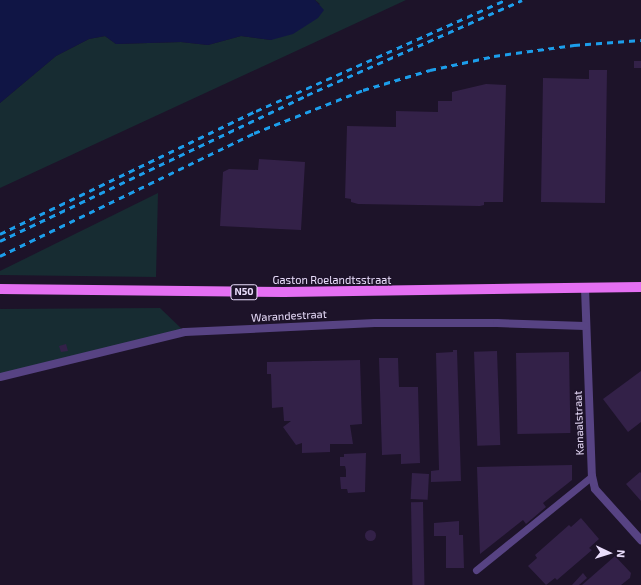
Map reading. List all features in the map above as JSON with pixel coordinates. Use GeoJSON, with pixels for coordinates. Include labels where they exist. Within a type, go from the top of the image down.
{"type":"FeatureCollection","features":[{"type":"Feature","properties":{"kind":"main road","name":"Gaston Roelandtsstraat"},"geometry":{"type":"LineString","coordinates":[[0,289],[284,292],[641,287]]}},
{"type":"Feature","properties":{"kind":"street","name":"Kanaalstraat"},"geometry":{"type":"LineString","coordinates":[[585,288],[585,326],[592,476],[595,489],[641,540]]}},
{"type":"Feature","properties":{"kind":"street","name":"Warandestraat"},"geometry":{"type":"LineString","coordinates":[[0,377],[185,332],[375,323],[497,322],[585,326]]}},
{"type":"Feature","properties":{"kind":"lane"},"geometry":{"type":"LineString","coordinates":[[476,570],[592,476]]}},
{"type":"Feature","properties":{"kind":"shaded area"},"geometry":{"type":"Polygon","coordinates":[[[0,0],[315,0],[324,10],[318,18],[293,34],[271,40],[241,36],[208,45],[181,42],[116,44],[105,36],[89,39],[56,56],[0,103],[0,0]]]}},
{"type":"Feature","properties":{"kind":"shaded area"},"geometry":{"type":"Polygon","coordinates":[[[315,0],[406,0],[0,188],[0,103],[56,56],[89,39],[105,36],[116,44],[181,42],[208,45],[241,36],[271,40],[320,4],[315,0]]]}},
{"type":"Feature","properties":{"kind":"shaded area"},"geometry":{"type":"Polygon","coordinates":[[[158,193],[156,277],[0,275],[0,271],[158,193]]]}},
{"type":"Feature","properties":{"kind":"shaded area"},"geometry":{"type":"Polygon","coordinates":[[[160,308],[185,332],[0,377],[0,309],[160,308]]]}},
{"type":"Feature","properties":{"kind":"building"},"geometry":{"type":"Polygon","coordinates":[[[634,61],[641,61],[641,68],[634,68],[634,61]]]}},
{"type":"Feature","properties":{"kind":"building"},"geometry":{"type":"Polygon","coordinates":[[[589,70],[607,70],[605,203],[541,202],[543,78],[589,79],[589,70]]]}},
{"type":"Feature","properties":{"kind":"building"},"geometry":{"type":"Polygon","coordinates":[[[486,84],[506,85],[503,202],[484,202],[484,205],[480,206],[358,204],[351,202],[351,199],[345,198],[347,126],[396,127],[396,111],[438,112],[438,101],[452,101],[452,92],[486,84]]]}},
{"type":"Feature","properties":{"kind":"building"},"geometry":{"type":"Polygon","coordinates":[[[259,159],[305,162],[301,230],[220,226],[223,172],[229,169],[258,170],[259,159]]]}},
{"type":"Feature","properties":{"kind":"building"},"geometry":{"type":"Polygon","coordinates":[[[66,344],[68,351],[61,352],[59,346],[66,344]]]}},
{"type":"Feature","properties":{"kind":"building"},"geometry":{"type":"Polygon","coordinates":[[[453,350],[457,350],[461,481],[431,482],[431,471],[439,470],[436,353],[453,352],[453,350]]]}},
{"type":"Feature","properties":{"kind":"building"},"geometry":{"type":"Polygon","coordinates":[[[497,351],[500,445],[477,446],[474,352],[497,351]]]}},
{"type":"Feature","properties":{"kind":"building"},"geometry":{"type":"Polygon","coordinates":[[[569,352],[570,433],[517,434],[516,353],[569,352]]]}},
{"type":"Feature","properties":{"kind":"building"},"geometry":{"type":"Polygon","coordinates":[[[379,358],[398,358],[399,387],[418,387],[420,463],[401,464],[401,454],[382,455],[379,358]]]}},
{"type":"Feature","properties":{"kind":"building"},"geometry":{"type":"Polygon","coordinates":[[[360,360],[362,424],[350,425],[353,444],[330,444],[330,452],[302,453],[302,443],[296,445],[283,427],[291,421],[284,421],[283,407],[272,408],[271,374],[267,374],[267,362],[360,360]]]}},
{"type":"Feature","properties":{"kind":"building"},"geometry":{"type":"Polygon","coordinates":[[[641,371],[641,422],[628,432],[603,399],[641,371]]]}},
{"type":"Feature","properties":{"kind":"building"},"geometry":{"type":"Polygon","coordinates":[[[366,453],[365,492],[348,493],[347,489],[341,489],[340,477],[346,477],[346,470],[345,466],[340,466],[340,457],[344,457],[344,454],[366,453]]]}},
{"type":"Feature","properties":{"kind":"building"},"geometry":{"type":"Polygon","coordinates":[[[572,465],[572,480],[543,503],[546,507],[526,524],[523,520],[480,554],[477,467],[572,465]]]}},
{"type":"Feature","properties":{"kind":"building"},"geometry":{"type":"Polygon","coordinates":[[[640,472],[641,473],[641,501],[626,484],[640,472]]]}},
{"type":"Feature","properties":{"kind":"building"},"geometry":{"type":"Polygon","coordinates":[[[412,473],[429,474],[428,500],[411,499],[412,473]]]}},
{"type":"Feature","properties":{"kind":"building"},"geometry":{"type":"Polygon","coordinates":[[[411,502],[423,502],[424,585],[412,585],[411,502]]]}},
{"type":"Feature","properties":{"kind":"building"},"geometry":{"type":"Polygon","coordinates":[[[581,518],[599,539],[589,548],[592,550],[557,580],[555,578],[546,585],[528,566],[537,558],[535,555],[569,525],[571,527],[581,518]]]}},
{"type":"Feature","properties":{"kind":"building"},"geometry":{"type":"Polygon","coordinates":[[[459,521],[459,535],[463,535],[464,568],[446,568],[446,536],[434,536],[434,523],[459,521]]]}},
{"type":"Feature","properties":{"kind":"building"},"geometry":{"type":"Polygon","coordinates":[[[368,530],[372,530],[374,531],[374,539],[368,540],[365,537],[365,533],[368,530]]]}},
{"type":"Feature","properties":{"kind":"building"},"geometry":{"type":"Polygon","coordinates":[[[615,556],[631,573],[630,578],[621,585],[582,585],[615,556]]]}},
{"type":"Feature","properties":{"kind":"building"},"geometry":{"type":"Polygon","coordinates":[[[583,573],[587,578],[579,585],[572,585],[583,573]]]}},
{"type":"Feature","properties":{"kind":"railway"},"geometry":{"type":"LineString","coordinates":[[0,234],[256,111],[505,0]]}},
{"type":"Feature","properties":{"kind":"railway"},"geometry":{"type":"LineString","coordinates":[[0,241],[307,95],[522,0]]}},
{"type":"Feature","properties":{"kind":"railway"},"geometry":{"type":"LineString","coordinates":[[0,256],[254,133],[363,90],[430,70],[494,56],[574,45],[641,40]]}}]}
